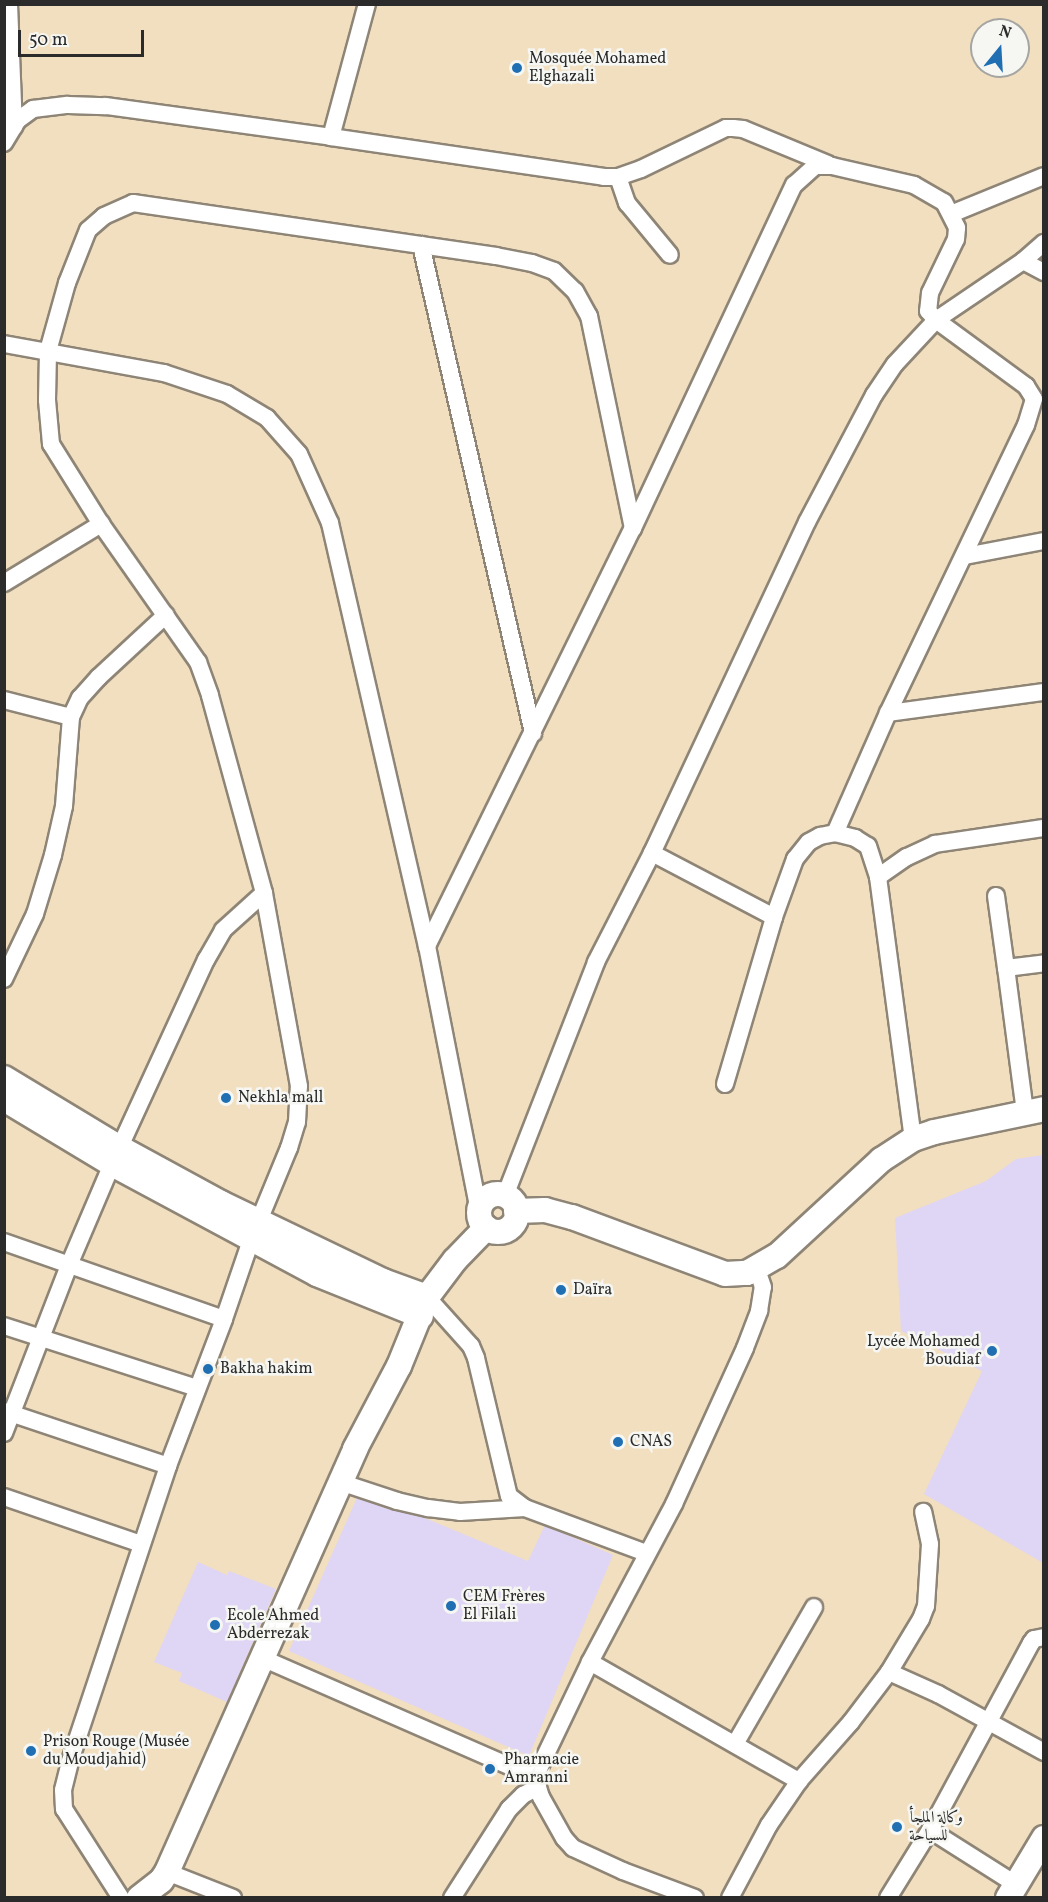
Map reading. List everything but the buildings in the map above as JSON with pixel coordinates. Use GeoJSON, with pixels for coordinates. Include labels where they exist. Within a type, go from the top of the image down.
{"type":"FeatureCollection","features":[{"type":"Feature","properties":{"kind":"main road"},"geometry":{"type":"LineString","coordinates":[[4,1078],[116,1156]]}},
{"type":"Feature","properties":{"kind":"main road"},"geometry":{"type":"LineString","coordinates":[[4,1099],[255,1230],[317,1274],[424,1307]]}},
{"type":"Feature","properties":{"kind":"main road"},"geometry":{"type":"LineString","coordinates":[[511,1203],[514,1223],[509,1228],[497,1232],[483,1219],[481,1204],[491,1196],[572,1217],[725,1274],[756,1270],[777,1256],[813,1225],[837,1199],[881,1160],[913,1139],[1034,1110]]}},
{"type":"Feature","properties":{"kind":"main road"},"geometry":{"type":"LineString","coordinates":[[139,1898],[162,1884],[340,1482],[399,1366],[424,1307],[483,1219]]}},
{"type":"Feature","properties":{"kind":"main road"},"geometry":{"type":"LineString","coordinates":[[1011,1891],[1044,1838]]}},
{"type":"Feature","properties":{"kind":"street"},"geometry":{"type":"LineString","coordinates":[[9,4],[14,127]]}},
{"type":"Feature","properties":{"kind":"street"},"geometry":{"type":"LineString","coordinates":[[331,137],[368,4]]}},
{"type":"Feature","properties":{"kind":"street"},"geometry":{"type":"LineString","coordinates":[[4,143],[14,127],[33,109],[68,105],[106,106],[604,177],[618,177],[641,169],[726,128],[743,129],[832,165],[914,185],[944,202],[957,228],[956,239],[930,293],[928,311],[936,320],[1008,371],[1026,386],[1034,399],[1026,424],[888,713],[835,833]]}},
{"type":"Feature","properties":{"kind":"street"},"geometry":{"type":"LineString","coordinates":[[427,946],[633,528],[794,185],[815,166],[832,165]]}},
{"type":"Feature","properties":{"kind":"street"},"geometry":{"type":"LineString","coordinates":[[951,214],[1044,176]]}},
{"type":"Feature","properties":{"kind":"street"},"geometry":{"type":"LineString","coordinates":[[618,177],[627,203],[670,255]]}},
{"type":"Feature","properties":{"kind":"street"},"geometry":{"type":"LineString","coordinates":[[121,1898],[64,1809],[63,1790],[69,1761],[168,1466],[255,1230],[290,1148],[297,1122],[299,1086],[264,893],[210,694],[198,662],[101,524],[51,444],[47,400],[48,351],[67,283],[88,230],[112,212],[133,203],[532,262],[554,271],[576,291],[589,316],[633,528]]}},
{"type":"Feature","properties":{"kind":"street"},"geometry":{"type":"LineString","coordinates":[[511,1203],[596,962],[652,853],[807,522],[874,395],[895,364],[936,320],[1023,261],[1044,243]]}},
{"type":"Feature","properties":{"kind":"street"},"geometry":{"type":"LineString","coordinates":[[421,245],[533,733]]}},
{"type":"Feature","properties":{"kind":"street"},"geometry":{"type":"LineString","coordinates":[[1023,261],[1044,272]]}},
{"type":"Feature","properties":{"kind":"street"},"geometry":{"type":"LineString","coordinates":[[4,344],[164,373],[227,394],[267,418],[299,454],[330,523],[427,946],[483,1219]]}},
{"type":"Feature","properties":{"kind":"street"},"geometry":{"type":"LineString","coordinates":[[4,583],[101,524]]}},
{"type":"Feature","properties":{"kind":"street"},"geometry":{"type":"LineString","coordinates":[[964,556],[1044,541]]}},
{"type":"Feature","properties":{"kind":"street"},"geometry":{"type":"LineString","coordinates":[[4,979],[35,914],[53,855],[64,806],[70,717],[80,698],[99,677],[166,615]]}},
{"type":"Feature","properties":{"kind":"street"},"geometry":{"type":"LineString","coordinates":[[888,713],[1044,692]]}},
{"type":"Feature","properties":{"kind":"street"},"geometry":{"type":"LineString","coordinates":[[4,700],[70,717]]}},
{"type":"Feature","properties":{"kind":"street"},"geometry":{"type":"LineString","coordinates":[[878,877],[907,857],[935,844],[1044,828]]}},
{"type":"Feature","properties":{"kind":"street"},"geometry":{"type":"LineString","coordinates":[[725,1084],[774,917],[795,859],[808,842],[820,836],[835,833],[860,840],[868,846],[878,877],[913,1139]]}},
{"type":"Feature","properties":{"kind":"street"},"geometry":{"type":"LineString","coordinates":[[652,853],[774,917]]}},
{"type":"Feature","properties":{"kind":"street"},"geometry":{"type":"LineString","coordinates":[[4,1433],[8,1412],[42,1340],[69,1265],[206,960],[223,930],[264,893]]}},
{"type":"Feature","properties":{"kind":"street"},"geometry":{"type":"LineString","coordinates":[[996,896],[1006,968],[1034,1110]]}},
{"type":"Feature","properties":{"kind":"street"},"geometry":{"type":"LineString","coordinates":[[1006,968],[1044,963]]}},
{"type":"Feature","properties":{"kind":"street"},"geometry":{"type":"LineString","coordinates":[[4,1242],[224,1319]]}},
{"type":"Feature","properties":{"kind":"street"},"geometry":{"type":"LineString","coordinates":[[452,1898],[508,1809],[536,1782],[590,1662],[674,1504],[745,1348],[759,1311],[763,1287],[756,1270]]}},
{"type":"Feature","properties":{"kind":"street"},"geometry":{"type":"LineString","coordinates":[[424,1307],[454,1326],[471,1346],[476,1358],[506,1490],[513,1500],[525,1508],[646,1553]]}},
{"type":"Feature","properties":{"kind":"street"},"geometry":{"type":"LineString","coordinates":[[4,1326],[197,1388]]}},
{"type":"Feature","properties":{"kind":"street"},"geometry":{"type":"LineString","coordinates":[[8,1412],[168,1466]]}},
{"type":"Feature","properties":{"kind":"street"},"geometry":{"type":"LineString","coordinates":[[340,1482],[397,1501],[428,1508],[460,1512],[525,1508]]}},
{"type":"Feature","properties":{"kind":"street"},"geometry":{"type":"LineString","coordinates":[[4,1497],[141,1544]]}},
{"type":"Feature","properties":{"kind":"street"},"geometry":{"type":"LineString","coordinates":[[730,1898],[764,1834],[799,1781],[851,1722],[889,1672],[926,1606],[930,1544],[923,1512]]}},
{"type":"Feature","properties":{"kind":"street"},"geometry":{"type":"LineString","coordinates":[[735,1744],[814,1607]]}},
{"type":"Feature","properties":{"kind":"street"},"geometry":{"type":"LineString","coordinates":[[888,1898],[930,1830],[1031,1643],[1034,1639],[1044,1637]]}},
{"type":"Feature","properties":{"kind":"street"},"geometry":{"type":"LineString","coordinates":[[262,1658],[536,1782],[564,1838],[573,1848],[596,1860],[695,1898]]}},
{"type":"Feature","properties":{"kind":"street"},"geometry":{"type":"LineString","coordinates":[[590,1662],[799,1781]]}},
{"type":"Feature","properties":{"kind":"street"},"geometry":{"type":"LineString","coordinates":[[889,1672],[1044,1752]]}},
{"type":"Feature","properties":{"kind":"street"},"geometry":{"type":"LineString","coordinates":[[930,1830],[1011,1891]]}},
{"type":"Feature","properties":{"kind":"street"},"geometry":{"type":"LineString","coordinates":[[162,1884],[233,1898]]}},
{"type":"Feature","properties":{"kind":"shaded area","name":"Lycée Mohamed Boudiaf"},"geometry":{"type":"Polygon","coordinates":[[[1044,1155],[1043,1563],[924,1494],[982,1371],[901,1331],[895,1218],[986,1181],[1016,1159],[1044,1155]]]}},
{"type":"Feature","properties":{"kind":"shaded area","name":"CEM Frères El Filali"},"geometry":{"type":"Polygon","coordinates":[[[360,1491],[528,1561],[545,1525],[613,1555],[529,1756],[289,1651],[360,1491]]]}},
{"type":"Feature","properties":{"kind":"shaded area","name":"Ecole Ahmed Abderrezak"},"geometry":{"type":"Polygon","coordinates":[[[198,1562],[227,1575],[229,1571],[276,1589],[227,1702],[179,1681],[182,1673],[154,1662],[198,1562]]]}},
{"type":"Feature","properties":{"kind":"place","name":"Mosquée Mohamed Elghazali"},"geometry":{"type":"Point","coordinates":[517,68]}},
{"type":"Feature","properties":{"kind":"place","name":"Nekhla mall"},"geometry":{"type":"Point","coordinates":[226,1098]}},
{"type":"Feature","properties":{"kind":"place","name":"Daïra"},"geometry":{"type":"Point","coordinates":[561,1290]}},
{"type":"Feature","properties":{"kind":"place","name":"Lycée Mohamed Boudiaf"},"geometry":{"type":"Point","coordinates":[992,1351]}},
{"type":"Feature","properties":{"kind":"place","name":"Bakha hakim"},"geometry":{"type":"Point","coordinates":[208,1369]}},
{"type":"Feature","properties":{"kind":"place","name":"CNAS"},"geometry":{"type":"Point","coordinates":[618,1442]}},
{"type":"Feature","properties":{"kind":"place","name":"CEM Frères El Filali"},"geometry":{"type":"Point","coordinates":[451,1606]}},
{"type":"Feature","properties":{"kind":"place","name":"Ecole Ahmed Abderrezak"},"geometry":{"type":"Point","coordinates":[215,1625]}},
{"type":"Feature","properties":{"kind":"place","name":"Prison Rouge (Musée du Moudjahid)"},"geometry":{"type":"Point","coordinates":[31,1751]}},
{"type":"Feature","properties":{"kind":"place","name":"Pharmacie Amranni"},"geometry":{"type":"Point","coordinates":[490,1769]}},
{"type":"Feature","properties":{"kind":"place","name":"وكالة الملجأ للسياحة"},"geometry":{"type":"Point","coordinates":[897,1827]}}]}
